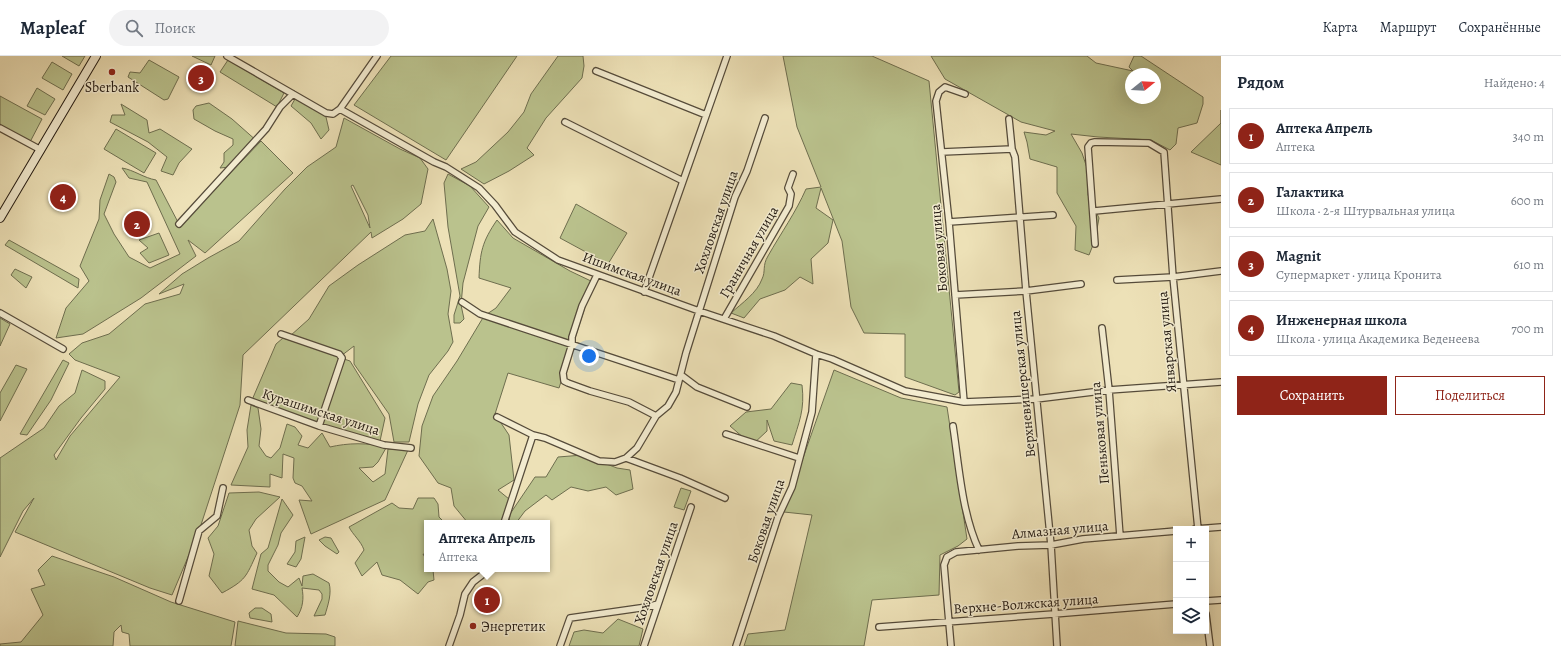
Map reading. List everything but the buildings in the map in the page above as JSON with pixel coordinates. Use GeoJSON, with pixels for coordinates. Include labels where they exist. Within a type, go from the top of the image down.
{"type":"FeatureCollection","features":[{"type":"Feature","properties":{"kind":"street"},"geometry":{"type":"LineString","coordinates":[[0,218],[96,56]]}},
{"type":"Feature","properties":{"kind":"street"},"geometry":{"type":"LineString","coordinates":[[227,56],[326,113],[333,114],[340,109],[377,56]]}},
{"type":"Feature","properties":{"kind":"street"},"geometry":{"type":"LineString","coordinates":[[644,292],[727,56]]}},
{"type":"Feature","properties":{"kind":"street"},"geometry":{"type":"LineString","coordinates":[[596,71],[706,116]]}},
{"type":"Feature","properties":{"kind":"street","name":"Боковая улица"},"geometry":{"type":"LineString","coordinates":[[964,402],[949,222],[936,101],[938,92],[945,87],[965,94]]}},
{"type":"Feature","properties":{"kind":"street"},"geometry":{"type":"LineString","coordinates":[[179,224],[266,129],[280,107],[293,94]]}},
{"type":"Feature","properties":{"kind":"street","name":"Ишимская улица"},"geometry":{"type":"LineString","coordinates":[[340,109],[434,162],[446,167],[479,188],[495,205],[515,232],[558,260],[644,292],[774,336],[816,354],[832,359],[905,391],[964,402],[1036,398],[1109,390],[1221,382]]}},
{"type":"Feature","properties":{"kind":"street","name":"Хохловская улица"},"geometry":{"type":"LineString","coordinates":[[626,458],[636,448],[656,416],[668,406],[676,392],[686,353],[735,197],[747,172],[765,118]]}},
{"type":"Feature","properties":{"kind":"street","name":"Верхневишерская улица"},"geometry":{"type":"LineString","coordinates":[[1009,119],[1012,149],[1015,157],[1036,398],[1051,545],[1057,646]]}},
{"type":"Feature","properties":{"kind":"street"},"geometry":{"type":"LineString","coordinates":[[565,122],[683,181]]}},
{"type":"Feature","properties":{"kind":"street"},"geometry":{"type":"LineString","coordinates":[[0,128],[41,150]]}},
{"type":"Feature","properties":{"kind":"street","name":"Январская улица"},"geometry":{"type":"LineString","coordinates":[[1094,211],[1088,147],[1090,143],[1149,143],[1164,152],[1173,277],[1196,526]]}},
{"type":"Feature","properties":{"kind":"street"},"geometry":{"type":"LineString","coordinates":[[942,152],[1012,149]]}},
{"type":"Feature","properties":{"kind":"street","name":"Граничная улица"},"geometry":{"type":"LineString","coordinates":[[724,319],[789,206],[791,194],[788,188],[793,174]]}},
{"type":"Feature","properties":{"kind":"street"},"geometry":{"type":"LineString","coordinates":[[1095,244],[1094,211],[1221,199]]}},
{"type":"Feature","properties":{"kind":"street"},"geometry":{"type":"LineString","coordinates":[[949,222],[1053,215]]}},
{"type":"Feature","properties":{"kind":"street"},"geometry":{"type":"LineString","coordinates":[[1117,280],[1173,277],[1221,271]]}},
{"type":"Feature","properties":{"kind":"street"},"geometry":{"type":"LineString","coordinates":[[597,275],[582,306],[572,337],[572,344],[563,373],[564,381],[590,391],[629,402],[656,416]]}},
{"type":"Feature","properties":{"kind":"street"},"geometry":{"type":"LineString","coordinates":[[955,295],[1081,284]]}},
{"type":"Feature","properties":{"kind":"street"},"geometry":{"type":"LineString","coordinates":[[462,302],[480,314],[680,378],[697,387],[747,406]]}},
{"type":"Feature","properties":{"kind":"street"},"geometry":{"type":"LineString","coordinates":[[0,313],[63,349]]}},
{"type":"Feature","properties":{"kind":"street","name":"Пеньковая улица"},"geometry":{"type":"LineString","coordinates":[[1102,328],[1109,390],[1120,536]]}},
{"type":"Feature","properties":{"kind":"street"},"geometry":{"type":"LineString","coordinates":[[281,334],[341,356],[342,361],[319,426]]}},
{"type":"Feature","properties":{"kind":"street","name":"Боковая улица"},"geometry":{"type":"LineString","coordinates":[[736,646],[778,518],[792,487],[812,412],[816,354]]}},
{"type":"Feature","properties":{"kind":"street","name":"Курашимская улица"},"geometry":{"type":"LineString","coordinates":[[248,400],[319,426],[384,445],[411,448]]}},
{"type":"Feature","properties":{"kind":"street"},"geometry":{"type":"LineString","coordinates":[[497,417],[533,436],[545,438],[599,461],[615,462],[626,458],[680,478],[725,498]]}},
{"type":"Feature","properties":{"kind":"street"},"geometry":{"type":"LineString","coordinates":[[953,426],[968,520],[973,538],[979,550]]}},
{"type":"Feature","properties":{"kind":"street"},"geometry":{"type":"LineString","coordinates":[[726,434],[799,458]]}},
{"type":"Feature","properties":{"kind":"street"},"geometry":{"type":"LineString","coordinates":[[505,520],[533,436]]}},
{"type":"Feature","properties":{"kind":"street"},"geometry":{"type":"LineString","coordinates":[[179,600],[199,531],[217,516],[223,488]]}},
{"type":"Feature","properties":{"kind":"street","name":"Хохловская улица"},"geometry":{"type":"LineString","coordinates":[[644,646],[692,507]]}},
{"type":"Feature","properties":{"kind":"street"},"geometry":{"type":"LineString","coordinates":[[1209,527],[1221,526]]}},
{"type":"Feature","properties":{"kind":"street","name":"Алмазная улица"},"geometry":{"type":"LineString","coordinates":[[949,621],[944,565],[946,557],[956,552],[1018,546],[1051,545],[1083,539],[1173,531]]}},
{"type":"Feature","properties":{"kind":"street"},"geometry":{"type":"LineString","coordinates":[[449,646],[460,615],[465,594],[473,582],[484,572]]}},
{"type":"Feature","properties":{"kind":"street"},"geometry":{"type":"LineString","coordinates":[[1209,601],[1221,600]]}},
{"type":"Feature","properties":{"kind":"street"},"geometry":{"type":"LineString","coordinates":[[560,646],[570,618],[647,607],[658,604]]}},
{"type":"Feature","properties":{"kind":"street","name":"Верхне-Волжская улица"},"geometry":{"type":"LineString","coordinates":[[879,627],[1173,604]]}},
{"type":"Feature","properties":{"kind":"street"},"geometry":{"type":"LineString","coordinates":[[949,621],[951,646]]}},
{"type":"Feature","properties":{"kind":"street"},"geometry":{"type":"LineString","coordinates":[[1208,634],[1210,646]]}},
{"type":"Feature","properties":{"kind":"green space"},"geometry":{"type":"Polygon","coordinates":[[[62,56],[85,56],[79,66],[62,56]]]}},
{"type":"Feature","properties":{"kind":"green space"},"geometry":{"type":"Polygon","coordinates":[[[192,56],[215,56],[211,65],[192,56]]]}},
{"type":"Feature","properties":{"kind":"green space"},"geometry":{"type":"Polygon","coordinates":[[[391,56],[517,56],[446,160],[354,105],[391,56]]]}},
{"type":"Feature","properties":{"kind":"green space"},"geometry":{"type":"Polygon","coordinates":[[[558,56],[583,56],[584,66],[582,78],[546,118],[527,148],[534,155],[509,171],[484,184],[461,169],[476,162],[508,132],[524,112],[531,94],[558,56]]]}},
{"type":"Feature","properties":{"kind":"green space"},"geometry":{"type":"Polygon","coordinates":[[[783,56],[872,56],[929,81],[959,392],[955,395],[905,377],[905,334],[864,333],[851,307],[842,241],[821,188],[816,208],[833,220],[828,243],[811,259],[813,284],[800,277],[785,290],[760,299],[744,318],[731,313],[757,289],[763,276],[766,260],[806,189],[821,187],[797,127],[783,56]]]}},
{"type":"Feature","properties":{"kind":"green space"},"geometry":{"type":"Polygon","coordinates":[[[931,56],[1087,56],[1096,63],[1125,69],[1125,104],[1161,104],[1161,69],[1203,97],[1203,104],[1197,123],[1178,128],[1176,144],[1170,150],[1151,140],[1071,134],[1082,153],[1088,171],[1088,195],[1099,218],[1095,240],[1089,255],[1075,250],[1076,226],[1057,193],[1057,167],[1030,159],[1024,132],[1046,135],[1055,131],[1021,122],[945,79],[931,56]]]}},
{"type":"Feature","properties":{"kind":"green space"},"geometry":{"type":"Polygon","coordinates":[[[1134,56],[1141,56],[1159,68],[1129,67],[1134,56]]]}},
{"type":"Feature","properties":{"kind":"green space"},"geometry":{"type":"Polygon","coordinates":[[[149,60],[179,77],[168,99],[164,100],[128,77],[130,72],[140,73],[149,60]]]}},
{"type":"Feature","properties":{"kind":"green space"},"geometry":{"type":"Polygon","coordinates":[[[228,60],[284,93],[277,107],[220,72],[228,60]]]}},
{"type":"Feature","properties":{"kind":"green space"},"geometry":{"type":"Polygon","coordinates":[[[52,62],[72,74],[63,90],[42,78],[52,62]]]}},
{"type":"Feature","properties":{"kind":"green space"},"geometry":{"type":"Polygon","coordinates":[[[37,88],[55,99],[45,115],[27,106],[37,88]]]}},
{"type":"Feature","properties":{"kind":"green space"},"geometry":{"type":"Polygon","coordinates":[[[0,96],[42,119],[30,142],[0,126],[0,96]]]}},
{"type":"Feature","properties":{"kind":"green space"},"geometry":{"type":"Polygon","coordinates":[[[295,99],[317,110],[326,117],[329,130],[321,139],[311,123],[291,106],[295,99]]]}},
{"type":"Feature","properties":{"kind":"green space"},"geometry":{"type":"Polygon","coordinates":[[[209,103],[232,119],[258,142],[230,167],[220,168],[224,162],[224,153],[233,145],[233,139],[194,119],[193,110],[196,106],[209,103]]]}},
{"type":"Feature","properties":{"kind":"green space"},"geometry":{"type":"Polygon","coordinates":[[[121,104],[147,120],[149,133],[160,129],[192,149],[179,163],[173,175],[161,171],[167,157],[148,142],[110,122],[112,115],[125,115],[121,104]]]}},
{"type":"Feature","properties":{"kind":"green space"},"geometry":{"type":"Polygon","coordinates":[[[344,118],[400,149],[420,158],[428,169],[421,204],[403,219],[372,238],[371,232],[243,355],[240,405],[199,531],[172,595],[150,588],[15,532],[34,498],[23,511],[0,557],[0,458],[44,428],[59,406],[75,393],[82,370],[105,381],[105,389],[81,418],[54,455],[56,460],[70,436],[120,377],[75,360],[69,354],[82,343],[109,334],[145,304],[180,294],[184,284],[159,294],[182,274],[239,241],[285,189],[307,167],[336,147],[344,118]],[[353,185],[351,186],[370,228],[368,215],[353,185]]]}},
{"type":"Feature","properties":{"kind":"green space"},"geometry":{"type":"Polygon","coordinates":[[[1221,123],[1221,165],[1191,152],[1221,123]]]}},
{"type":"Feature","properties":{"kind":"green space"},"geometry":{"type":"Polygon","coordinates":[[[116,129],[156,153],[144,173],[104,149],[116,129]]]}},
{"type":"Feature","properties":{"kind":"green space"},"geometry":{"type":"Polygon","coordinates":[[[261,141],[293,173],[205,253],[188,240],[196,256],[141,298],[83,334],[56,338],[66,308],[89,281],[80,266],[99,219],[100,200],[109,174],[114,177],[116,182],[104,214],[114,234],[129,257],[150,268],[180,254],[147,182],[129,178],[122,168],[156,180],[180,226],[261,141]]]}},
{"type":"Feature","properties":{"kind":"green space"},"geometry":{"type":"Polygon","coordinates":[[[448,174],[470,186],[489,207],[478,226],[463,283],[461,305],[464,319],[460,323],[454,323],[454,315],[460,296],[448,227],[444,183],[448,174]]]}},
{"type":"Feature","properties":{"kind":"green space"},"geometry":{"type":"Polygon","coordinates":[[[576,204],[627,233],[608,264],[560,238],[576,204]]]}},
{"type":"Feature","properties":{"kind":"green space"},"geometry":{"type":"Polygon","coordinates":[[[433,219],[447,269],[451,291],[448,314],[453,342],[448,351],[429,375],[418,404],[409,442],[394,442],[389,414],[354,364],[354,346],[338,357],[350,361],[385,418],[380,441],[318,424],[252,400],[276,344],[283,338],[307,346],[290,336],[309,319],[329,286],[358,265],[405,235],[425,231],[433,219]]]}},
{"type":"Feature","properties":{"kind":"green space"},"geometry":{"type":"Polygon","coordinates":[[[497,220],[513,238],[570,271],[593,282],[559,388],[508,373],[495,414],[509,435],[514,480],[498,490],[509,499],[503,520],[466,520],[454,506],[451,488],[438,483],[419,456],[422,426],[433,396],[457,361],[484,316],[496,308],[511,288],[479,278],[481,254],[488,235],[497,220]]]}},
{"type":"Feature","properties":{"kind":"green space"},"geometry":{"type":"Polygon","coordinates":[[[159,233],[169,255],[149,263],[140,253],[148,248],[139,240],[159,233]]]}},
{"type":"Feature","properties":{"kind":"green space"},"geometry":{"type":"Polygon","coordinates":[[[9,240],[79,279],[78,288],[5,245],[9,240]]]}},
{"type":"Feature","properties":{"kind":"green space"},"geometry":{"type":"Polygon","coordinates":[[[15,269],[32,277],[26,288],[11,275],[15,269]]]}},
{"type":"Feature","properties":{"kind":"green space"},"geometry":{"type":"Polygon","coordinates":[[[0,318],[10,324],[0,346],[0,318]]]}},
{"type":"Feature","properties":{"kind":"green space"},"geometry":{"type":"Polygon","coordinates":[[[63,360],[69,363],[51,400],[27,435],[20,434],[63,360]]]}},
{"type":"Feature","properties":{"kind":"green space"},"geometry":{"type":"Polygon","coordinates":[[[16,365],[27,369],[0,421],[0,393],[16,365]]]}},
{"type":"Feature","properties":{"kind":"green space"},"geometry":{"type":"Polygon","coordinates":[[[834,370],[901,398],[947,407],[967,539],[958,546],[940,555],[939,595],[872,600],[864,646],[744,646],[748,634],[785,630],[812,515],[784,512],[834,370]]]}},
{"type":"Feature","properties":{"kind":"green space"},"geometry":{"type":"Polygon","coordinates":[[[791,383],[802,385],[803,394],[801,416],[792,445],[774,441],[767,420],[767,431],[752,445],[730,426],[746,412],[771,409],[791,383]]]}},
{"type":"Feature","properties":{"kind":"green space"},"geometry":{"type":"Polygon","coordinates":[[[251,405],[258,408],[261,429],[259,446],[266,456],[271,458],[280,448],[287,424],[295,427],[302,436],[298,445],[308,448],[322,433],[330,447],[358,444],[386,448],[378,462],[373,467],[359,468],[373,482],[385,474],[388,449],[408,450],[385,500],[311,534],[299,500],[312,501],[302,486],[295,483],[293,478],[294,458],[283,454],[282,478],[270,474],[270,487],[231,485],[248,447],[247,430],[251,405]]]}},
{"type":"Feature","properties":{"kind":"green space"},"geometry":{"type":"Polygon","coordinates":[[[583,455],[617,468],[630,470],[633,489],[616,495],[606,487],[588,491],[571,487],[552,500],[546,495],[525,511],[518,520],[509,520],[510,514],[535,477],[546,477],[558,457],[583,455]]]}},
{"type":"Feature","properties":{"kind":"green space"},"geometry":{"type":"Polygon","coordinates":[[[681,488],[691,491],[684,510],[674,507],[681,488]]]}},
{"type":"Feature","properties":{"kind":"green space"},"geometry":{"type":"Polygon","coordinates":[[[259,492],[280,497],[256,519],[249,530],[252,546],[257,553],[247,573],[236,585],[222,593],[209,576],[214,554],[208,538],[218,526],[229,493],[259,492]]]}},
{"type":"Feature","properties":{"kind":"green space"},"geometry":{"type":"Polygon","coordinates":[[[418,498],[434,498],[438,504],[439,517],[442,520],[424,520],[424,572],[433,572],[434,580],[428,582],[418,594],[400,580],[382,575],[377,562],[362,576],[355,563],[364,550],[349,527],[392,503],[399,508],[413,509],[418,498]]]}},
{"type":"Feature","properties":{"kind":"green space"},"geometry":{"type":"Polygon","coordinates":[[[282,499],[293,515],[281,533],[278,545],[268,565],[268,571],[279,582],[288,587],[299,578],[302,586],[303,576],[313,574],[329,583],[330,595],[325,615],[314,616],[322,599],[322,594],[319,590],[302,588],[303,595],[301,610],[297,617],[274,595],[252,589],[261,554],[268,548],[282,499]]]}},
{"type":"Feature","properties":{"kind":"green space"},"geometry":{"type":"Polygon","coordinates":[[[305,537],[301,559],[296,567],[287,564],[295,552],[296,541],[305,537]]]}},
{"type":"Feature","properties":{"kind":"green space"},"geometry":{"type":"Polygon","coordinates":[[[325,537],[331,538],[339,552],[337,554],[319,540],[325,537]]]}},
{"type":"Feature","properties":{"kind":"green space"},"geometry":{"type":"Polygon","coordinates":[[[52,556],[114,577],[171,602],[235,622],[231,646],[130,646],[129,634],[122,632],[121,625],[114,632],[113,646],[0,646],[0,644],[21,642],[43,615],[31,589],[45,585],[38,570],[52,556]]]}},
{"type":"Feature","properties":{"kind":"green space"},"geometry":{"type":"Polygon","coordinates":[[[255,608],[262,608],[271,614],[272,622],[250,618],[249,613],[255,608]]]}},
{"type":"Feature","properties":{"kind":"green space"},"geometry":{"type":"Polygon","coordinates":[[[618,619],[643,629],[639,646],[569,646],[574,632],[584,630],[603,633],[618,619]]]}},
{"type":"Feature","properties":{"kind":"green space"},"geometry":{"type":"Polygon","coordinates":[[[238,621],[286,633],[326,634],[335,637],[335,646],[235,646],[238,621]]]}},
{"type":"Feature","properties":{"kind":"place","name":"Sberbank"},"geometry":{"type":"Point","coordinates":[112,72]}},
{"type":"Feature","properties":{"kind":"place","name":"Magnit"},"geometry":{"type":"Point","coordinates":[201,78]}},
{"type":"Feature","properties":{"kind":"place","name":"Инженерная школа"},"geometry":{"type":"Point","coordinates":[63,197]}},
{"type":"Feature","properties":{"kind":"place","name":"Галактика"},"geometry":{"type":"Point","coordinates":[137,224]}},
{"type":"Feature","properties":{"kind":"place","name":"Аптека Апрель"},"geometry":{"type":"Point","coordinates":[487,600]}},
{"type":"Feature","properties":{"kind":"place","name":"Энергетик"},"geometry":{"type":"Point","coordinates":[473,626]}}]}
